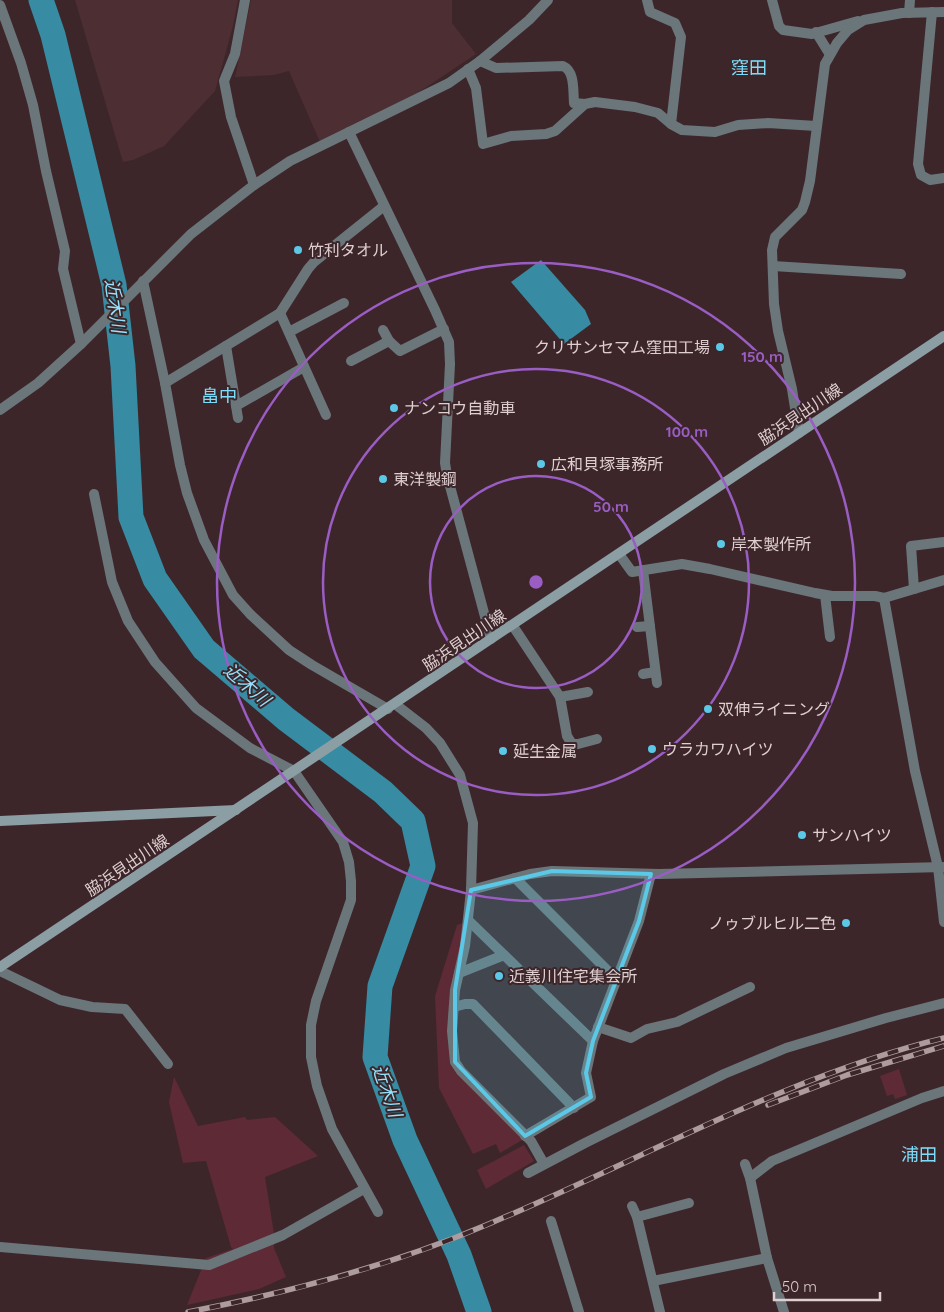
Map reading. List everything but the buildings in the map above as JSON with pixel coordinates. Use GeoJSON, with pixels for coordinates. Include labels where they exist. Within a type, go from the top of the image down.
{"type":"FeatureCollection","features":[{"type":"Feature","properties":{"kind":"street"},"geometry":{"type":"LineString","coordinates":[[245,0],[235,54],[224,81],[231,117],[254,185]]}},
{"type":"Feature","properties":{"kind":"street"},"geometry":{"type":"LineString","coordinates":[[0,410],[38,384],[83,342],[191,234],[254,185],[290,161],[449,83],[480,61],[529,20],[548,0]]}},
{"type":"Feature","properties":{"kind":"street"},"geometry":{"type":"LineString","coordinates":[[647,0],[650,12],[675,23],[681,37],[671,124]]}},
{"type":"Feature","properties":{"kind":"street"},"geometry":{"type":"LineString","coordinates":[[772,0],[779,26],[783,30],[812,34],[844,23],[902,13],[944,12]]}},
{"type":"Feature","properties":{"kind":"street"},"geometry":{"type":"LineString","coordinates":[[909,13],[910,0]]}},
{"type":"Feature","properties":{"kind":"street"},"geometry":{"type":"LineString","coordinates":[[0,5],[21,63],[33,105],[65,251],[63,269],[83,342]]}},
{"type":"Feature","properties":{"kind":"street"},"geometry":{"type":"LineString","coordinates":[[932,12],[918,164],[922,175],[930,180],[944,178]]}},
{"type":"Feature","properties":{"kind":"street"},"geometry":{"type":"LineString","coordinates":[[799,433],[774,304],[772,250],[775,237],[802,210],[805,202],[810,181],[825,64],[848,30],[864,20]]}},
{"type":"Feature","properties":{"kind":"street"},"geometry":{"type":"LineString","coordinates":[[816,32],[830,54]]}},
{"type":"Feature","properties":{"kind":"street"},"geometry":{"type":"LineString","coordinates":[[480,61],[496,68],[563,66],[568,68],[571,73],[574,103],[585,104],[594,102],[635,107],[658,113],[682,130],[715,132],[738,126],[768,123],[816,126]]}},
{"type":"Feature","properties":{"kind":"street"},"geometry":{"type":"LineString","coordinates":[[468,70],[476,88],[483,144],[510,136],[546,134],[555,131],[585,104]]}},
{"type":"Feature","properties":{"kind":"street"},"geometry":{"type":"LineString","coordinates":[[349,132],[449,342],[446,476],[492,639]]}},
{"type":"Feature","properties":{"kind":"street"},"geometry":{"type":"LineString","coordinates":[[165,383],[280,313],[314,262],[384,206]]}},
{"type":"Feature","properties":{"kind":"street"},"geometry":{"type":"LineString","coordinates":[[773,266],[901,274]]}},
{"type":"Feature","properties":{"kind":"street"},"geometry":{"type":"LineString","coordinates":[[141,284],[165,383],[187,493],[204,540],[233,595],[250,614],[289,650],[388,709],[426,728],[440,743],[460,775],[473,823],[468,922],[455,990],[452,1031],[457,1066],[534,1146],[544,1164]]}},
{"type":"Feature","properties":{"kind":"street"},"geometry":{"type":"LineString","coordinates":[[289,332],[344,303]]}},
{"type":"Feature","properties":{"kind":"street"},"geometry":{"type":"LineString","coordinates":[[280,313],[326,414]]}},
{"type":"Feature","properties":{"kind":"street"},"geometry":{"type":"LineString","coordinates":[[383,330],[400,351],[444,330]]}},
{"type":"Feature","properties":{"kind":"street","name":"脇浜見出川線"},"geometry":{"type":"LineString","coordinates":[[0,969],[944,336]]}},
{"type":"Feature","properties":{"kind":"street"},"geometry":{"type":"LineString","coordinates":[[351,361],[390,341]]}},
{"type":"Feature","properties":{"kind":"street"},"geometry":{"type":"LineString","coordinates":[[226,346],[238,418]]}},
{"type":"Feature","properties":{"kind":"street"},"geometry":{"type":"LineString","coordinates":[[236,406],[304,367]]}},
{"type":"Feature","properties":{"kind":"street"},"geometry":{"type":"LineString","coordinates":[[94,494],[112,582],[128,621],[155,662],[196,708],[250,748],[294,771],[343,842],[349,862],[351,900],[316,1001],[311,1025],[311,1057],[317,1086],[332,1129],[378,1212]]}},
{"type":"Feature","properties":{"kind":"street"},"geometry":{"type":"LineString","coordinates":[[914,589],[911,546],[944,542]]}},
{"type":"Feature","properties":{"kind":"street"},"geometry":{"type":"LineString","coordinates":[[619,554],[632,572],[682,564],[825,595],[876,596],[884,598],[944,580]]}},
{"type":"Feature","properties":{"kind":"street"},"geometry":{"type":"LineString","coordinates":[[642,570],[656,677],[643,674]]}},
{"type":"Feature","properties":{"kind":"street"},"geometry":{"type":"LineString","coordinates":[[825,595],[830,637]]}},
{"type":"Feature","properties":{"kind":"street"},"geometry":{"type":"LineString","coordinates":[[884,598],[915,771],[941,867],[944,922]]}},
{"type":"Feature","properties":{"kind":"street"},"geometry":{"type":"LineString","coordinates":[[513,626],[560,697],[567,736],[572,744],[597,739]]}},
{"type":"Feature","properties":{"kind":"street"},"geometry":{"type":"LineString","coordinates":[[637,627],[650,626]]}},
{"type":"Feature","properties":{"kind":"street"},"geometry":{"type":"LineString","coordinates":[[560,697],[588,692]]}},
{"type":"Feature","properties":{"kind":"street"},"geometry":{"type":"LineString","coordinates":[[0,821],[238,810]]}},
{"type":"Feature","properties":{"kind":"street"},"geometry":{"type":"LineString","coordinates":[[471,890],[530,874],[552,871],[651,874],[941,867]]}},
{"type":"Feature","properties":{"kind":"street"},"geometry":{"type":"LineString","coordinates":[[525,1136],[591,1097],[586,1069],[593,1041],[639,922],[651,874]]}},
{"type":"Feature","properties":{"kind":"street"},"geometry":{"type":"LineString","coordinates":[[515,878],[616,979]]}},
{"type":"Feature","properties":{"kind":"street"},"geometry":{"type":"LineString","coordinates":[[468,922],[593,1041]]}},
{"type":"Feature","properties":{"kind":"street"},"geometry":{"type":"LineString","coordinates":[[459,973],[504,956]]}},
{"type":"Feature","properties":{"kind":"street"},"geometry":{"type":"LineString","coordinates":[[0,969],[60,1000],[92,1007],[125,1009],[168,1064]]}},
{"type":"Feature","properties":{"kind":"street"},"geometry":{"type":"LineString","coordinates":[[598,1027],[631,1038],[647,1029],[677,1022],[750,987]]}},
{"type":"Feature","properties":{"kind":"street"},"geometry":{"type":"LineString","coordinates":[[528,1173],[593,1138],[724,1074],[786,1048],[944,1003]]}},
{"type":"Feature","properties":{"kind":"street"},"geometry":{"type":"LineString","coordinates":[[454,1007],[472,1004],[574,1108]]}},
{"type":"Feature","properties":{"kind":"street"},"geometry":{"type":"LineString","coordinates":[[750,1178],[772,1161],[922,1098],[944,1091]]}},
{"type":"Feature","properties":{"kind":"street"},"geometry":{"type":"LineString","coordinates":[[745,1164],[750,1178],[767,1258],[784,1312]]}},
{"type":"Feature","properties":{"kind":"street"},"geometry":{"type":"LineString","coordinates":[[0,1247],[209,1265],[283,1235],[364,1189]]}},
{"type":"Feature","properties":{"kind":"street"},"geometry":{"type":"LineString","coordinates":[[637,1217],[689,1203]]}},
{"type":"Feature","properties":{"kind":"street"},"geometry":{"type":"LineString","coordinates":[[632,1206],[637,1217],[660,1312]]}},
{"type":"Feature","properties":{"kind":"street"},"geometry":{"type":"LineString","coordinates":[[551,1221],[578,1312]]}},
{"type":"Feature","properties":{"kind":"street"},"geometry":{"type":"LineString","coordinates":[[653,1281],[767,1258]]}},
{"type":"Feature","properties":{"kind":"highlighted area"},"geometry":{"type":"Polygon","coordinates":[[[552,871],[651,874],[639,921],[593,1041],[586,1073],[591,1097],[525,1136],[455,1062],[455,990],[471,890],[552,871]]]}},
{"type":"Feature","properties":{"kind":"shaded area"},"geometry":{"type":"Polygon","coordinates":[[[75,0],[238,0],[233,26],[215,91],[164,146],[133,160],[123,162],[75,0]]]}},
{"type":"Feature","properties":{"kind":"shaded area"},"geometry":{"type":"Polygon","coordinates":[[[251,0],[452,0],[452,23],[476,54],[416,94],[320,142],[289,71],[274,75],[235,77],[251,0]]]}},
{"type":"Feature","properties":{"kind":"shaded area"},"geometry":{"type":"Polygon","coordinates":[[[466,922],[450,1054],[524,1139],[500,1153],[496,1144],[473,1154],[439,1088],[435,996],[457,925],[466,922]]]}},
{"type":"Feature","properties":{"kind":"shaded area"},"geometry":{"type":"Polygon","coordinates":[[[899,1069],[907,1095],[895,1099],[893,1094],[887,1096],[880,1076],[899,1069]]]}},
{"type":"Feature","properties":{"kind":"shaded area"},"geometry":{"type":"Polygon","coordinates":[[[174,1077],[198,1126],[245,1117],[247,1120],[275,1117],[318,1156],[265,1177],[274,1234],[274,1248],[286,1277],[259,1289],[187,1305],[206,1258],[233,1249],[206,1161],[183,1163],[169,1102],[174,1077]]]}},
{"type":"Feature","properties":{"kind":"shaded area"},"geometry":{"type":"Polygon","coordinates":[[[524,1145],[534,1161],[486,1189],[477,1170],[524,1145]]]}},
{"type":"Feature","properties":{"kind":"water"},"geometry":{"type":"Polygon","coordinates":[[[541,260],[585,310],[591,324],[564,344],[511,282],[541,260]]]}},
{"type":"Feature","properties":{"kind":"waterway","name":"近木川"},"geometry":{"type":"LineString","coordinates":[[41,0],[53,35],[114,285],[123,366],[131,517],[155,579],[204,649],[286,719],[383,792],[413,821],[423,866],[380,986],[375,1057],[405,1140],[459,1255],[479,1312]]}},
{"type":"Feature","properties":{"kind":"railway"},"geometry":{"type":"LineString","coordinates":[[188,1312],[304,1286],[417,1252],[547,1199],[770,1097],[827,1074],[944,1038]]}},
{"type":"Feature","properties":{"kind":"railway"},"geometry":{"type":"LineString","coordinates":[[768,1105],[847,1075],[944,1046]]}},
{"type":"Feature","properties":{"kind":"place","name":"竹利タオル"},"geometry":{"type":"Point","coordinates":[298,250]}},
{"type":"Feature","properties":{"kind":"place","name":"クリサンセマム窪田工場"},"geometry":{"type":"Point","coordinates":[720,347]}},
{"type":"Feature","properties":{"kind":"place","name":"ナンコウ自動車"},"geometry":{"type":"Point","coordinates":[394,408]}},
{"type":"Feature","properties":{"kind":"place","name":"広和貝塚事務所"},"geometry":{"type":"Point","coordinates":[541,464]}},
{"type":"Feature","properties":{"kind":"place","name":"東洋製鋼"},"geometry":{"type":"Point","coordinates":[383,479]}},
{"type":"Feature","properties":{"kind":"place","name":"岸本製作所"},"geometry":{"type":"Point","coordinates":[721,544]}},
{"type":"Feature","properties":{"kind":"place","name":"双伸ライニング"},"geometry":{"type":"Point","coordinates":[708,709]}},
{"type":"Feature","properties":{"kind":"place","name":"ウラカワハイツ"},"geometry":{"type":"Point","coordinates":[652,749]}},
{"type":"Feature","properties":{"kind":"place","name":"延生金属"},"geometry":{"type":"Point","coordinates":[503,751]}},
{"type":"Feature","properties":{"kind":"place","name":"サンハイツ"},"geometry":{"type":"Point","coordinates":[802,835]}},
{"type":"Feature","properties":{"kind":"place","name":"ノゥブルヒル二色"},"geometry":{"type":"Point","coordinates":[846,923]}},
{"type":"Feature","properties":{"kind":"place","name":"近義川住宅集会所"},"geometry":{"type":"Point","coordinates":[499,976]}},
{"type":"Feature","properties":{"kind":"district","name":"窪田"},"geometry":{"type":"Point","coordinates":[749,68]}},
{"type":"Feature","properties":{"kind":"district","name":"畠中"},"geometry":{"type":"Point","coordinates":[219,396]}},
{"type":"Feature","properties":{"kind":"district","name":"浦田"},"geometry":{"type":"Point","coordinates":[919,1155]}}]}
